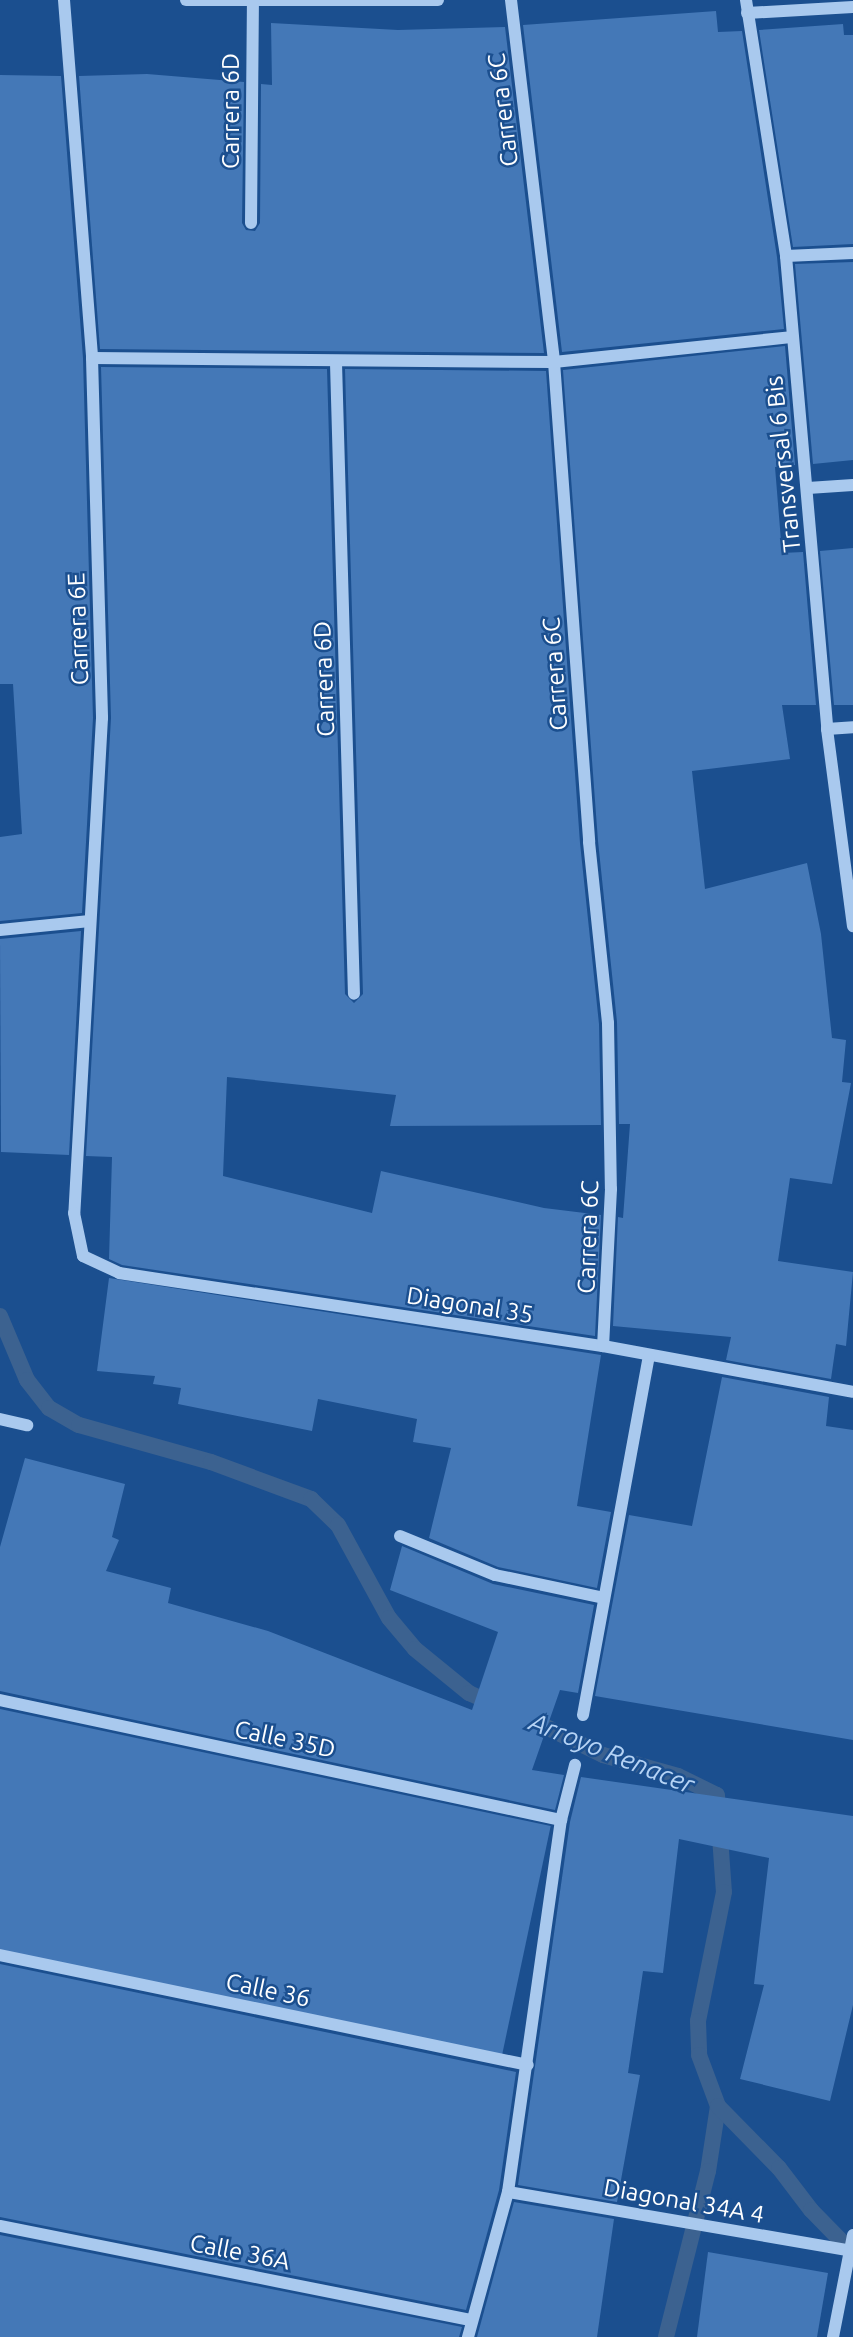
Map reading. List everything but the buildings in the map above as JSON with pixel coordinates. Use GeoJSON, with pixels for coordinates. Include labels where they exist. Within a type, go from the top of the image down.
{"type":"FeatureCollection","features":[{"type":"Feature","properties":{"kind":"street","name":"Carrera 6E"},"geometry":{"type":"LineString","coordinates":[[64,0],[92,358],[102,718],[74,1213],[83,1256]]}},
{"type":"Feature","properties":{"kind":"street"},"geometry":{"type":"LineString","coordinates":[[186,0],[438,0]]}},
{"type":"Feature","properties":{"kind":"street","name":"Carrera 6C"},"geometry":{"type":"LineString","coordinates":[[511,0],[554,362],[589,842],[608,1023],[611,1189],[603,1346]]}},
{"type":"Feature","properties":{"kind":"street","name":"Carrera 6D"},"geometry":{"type":"LineString","coordinates":[[251,223],[253,2]]}},
{"type":"Feature","properties":{"kind":"street"},"geometry":{"type":"LineString","coordinates":[[747,6],[853,7]]}},
{"type":"Feature","properties":{"kind":"street","name":"Transversal 6 Bis"},"geometry":{"type":"LineString","coordinates":[[747,6],[786,256],[827,729],[853,926]]}},
{"type":"Feature","properties":{"kind":"street"},"geometry":{"type":"LineString","coordinates":[[786,256],[853,253]]}},
{"type":"Feature","properties":{"kind":"street"},"geometry":{"type":"LineString","coordinates":[[92,358],[336,363],[554,362],[791,337]]}},
{"type":"Feature","properties":{"kind":"street","name":"Carrera 6D"},"geometry":{"type":"LineString","coordinates":[[336,363],[354,994]]}},
{"type":"Feature","properties":{"kind":"street"},"geometry":{"type":"LineString","coordinates":[[808,488],[853,485]]}},
{"type":"Feature","properties":{"kind":"street"},"geometry":{"type":"LineString","coordinates":[[827,729],[853,727]]}},
{"type":"Feature","properties":{"kind":"street"},"geometry":{"type":"LineString","coordinates":[[0,930],[90,920]]}},
{"type":"Feature","properties":{"kind":"street","name":"Diagonal 35"},"geometry":{"type":"LineString","coordinates":[[83,1256],[119,1273],[603,1346],[853,1392]]}},
{"type":"Feature","properties":{"kind":"street"},"geometry":{"type":"LineString","coordinates":[[583,1714],[649,1355]]}},
{"type":"Feature","properties":{"kind":"street"},"geometry":{"type":"LineString","coordinates":[[0,1419],[27,1424]]}},
{"type":"Feature","properties":{"kind":"street"},"geometry":{"type":"LineString","coordinates":[[400,1536],[495,1574],[604,1598]]}},
{"type":"Feature","properties":{"kind":"street","name":"Calle 35D"},"geometry":{"type":"LineString","coordinates":[[0,1700],[561,1819]]}},
{"type":"Feature","properties":{"kind":"street"},"geometry":{"type":"LineString","coordinates":[[468,2337],[508,2192],[561,1819],[575,1765]]}},
{"type":"Feature","properties":{"kind":"street","name":"Calle 36"},"geometry":{"type":"LineString","coordinates":[[0,1955],[528,2065]]}},
{"type":"Feature","properties":{"kind":"street","name":"Diagonal 34A 4"},"geometry":{"type":"LineString","coordinates":[[508,2192],[852,2251]]}},
{"type":"Feature","properties":{"kind":"street","name":"Calle 36A"},"geometry":{"type":"LineString","coordinates":[[0,2226],[472,2320]]}},
{"type":"Feature","properties":{"kind":"street"},"geometry":{"type":"LineString","coordinates":[[833,2337],[853,2235]]}},
{"type":"Feature","properties":{"kind":"waterway","name":"Arroyo Renacer"},"geometry":{"type":"LineString","coordinates":[[0,1316],[27,1380],[49,1408],[79,1425],[211,1462],[311,1499],[338,1525],[389,1618],[415,1649],[469,1693],[496,1705]]}},
{"type":"Feature","properties":{"kind":"waterway","name":"Arroyo Renacer"},"geometry":{"type":"LineString","coordinates":[[530,1719],[603,1755],[678,1776],[717,1795],[724,1892],[698,2021],[699,2055],[718,2106],[708,2171],[666,2337]]}},
{"type":"Feature","properties":{"kind":"waterway"},"geometry":{"type":"LineString","coordinates":[[718,2106],[779,2168],[811,2210],[850,2250]]}}]}
